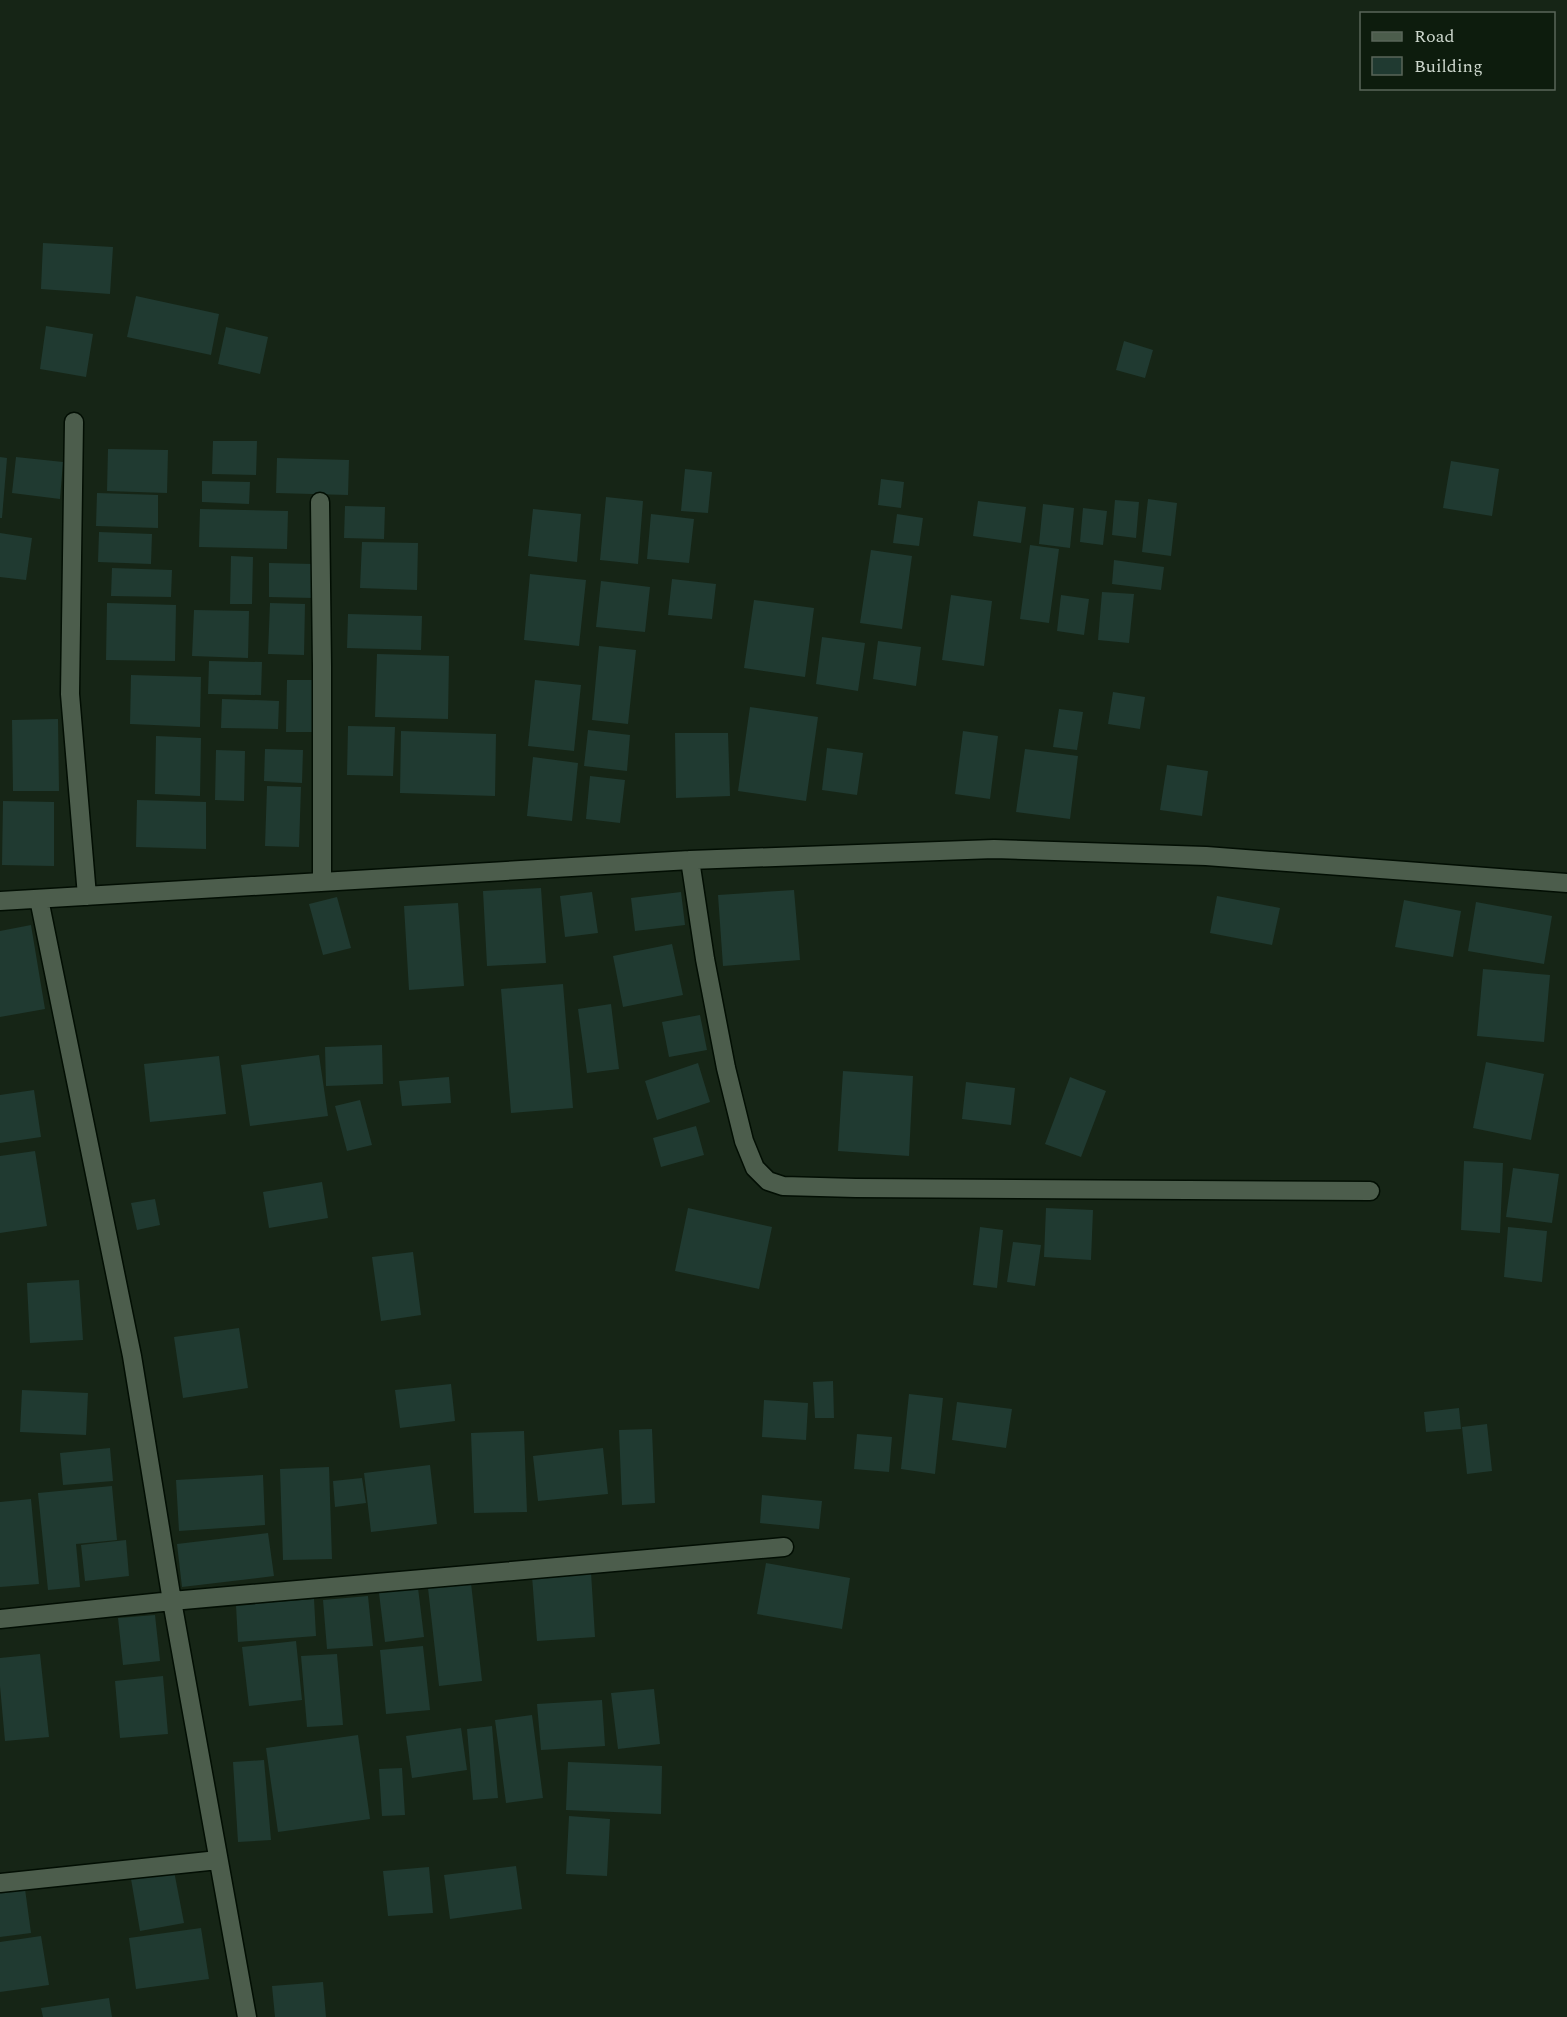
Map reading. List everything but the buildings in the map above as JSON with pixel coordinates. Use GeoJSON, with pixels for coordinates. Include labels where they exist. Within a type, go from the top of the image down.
{"type":"FeatureCollection","features":[{"type":"Feature","properties":{"kind":"street"},"geometry":{"type":"LineString","coordinates":[[74,422],[70,694],[87,896]]}},
{"type":"Feature","properties":{"kind":"street"},"geometry":{"type":"LineString","coordinates":[[320,502],[321,882]]}},
{"type":"Feature","properties":{"kind":"street"},"geometry":{"type":"LineString","coordinates":[[0,901],[690,860],[994,849],[1206,856],[1567,883]]}},
{"type":"Feature","properties":{"kind":"street"},"geometry":{"type":"LineString","coordinates":[[690,860],[705,959],[728,1078],[744,1141],[755,1168],[768,1181],[783,1186],[856,1188],[1370,1191]]}},
{"type":"Feature","properties":{"kind":"street"},"geometry":{"type":"LineString","coordinates":[[39,899],[132,1356],[172,1601],[247,2017]]}},
{"type":"Feature","properties":{"kind":"street"},"geometry":{"type":"LineString","coordinates":[[0,1619],[172,1601],[784,1547]]}},
{"type":"Feature","properties":{"kind":"street"},"geometry":{"type":"LineString","coordinates":[[0,1883],[218,1860]]}}]}
